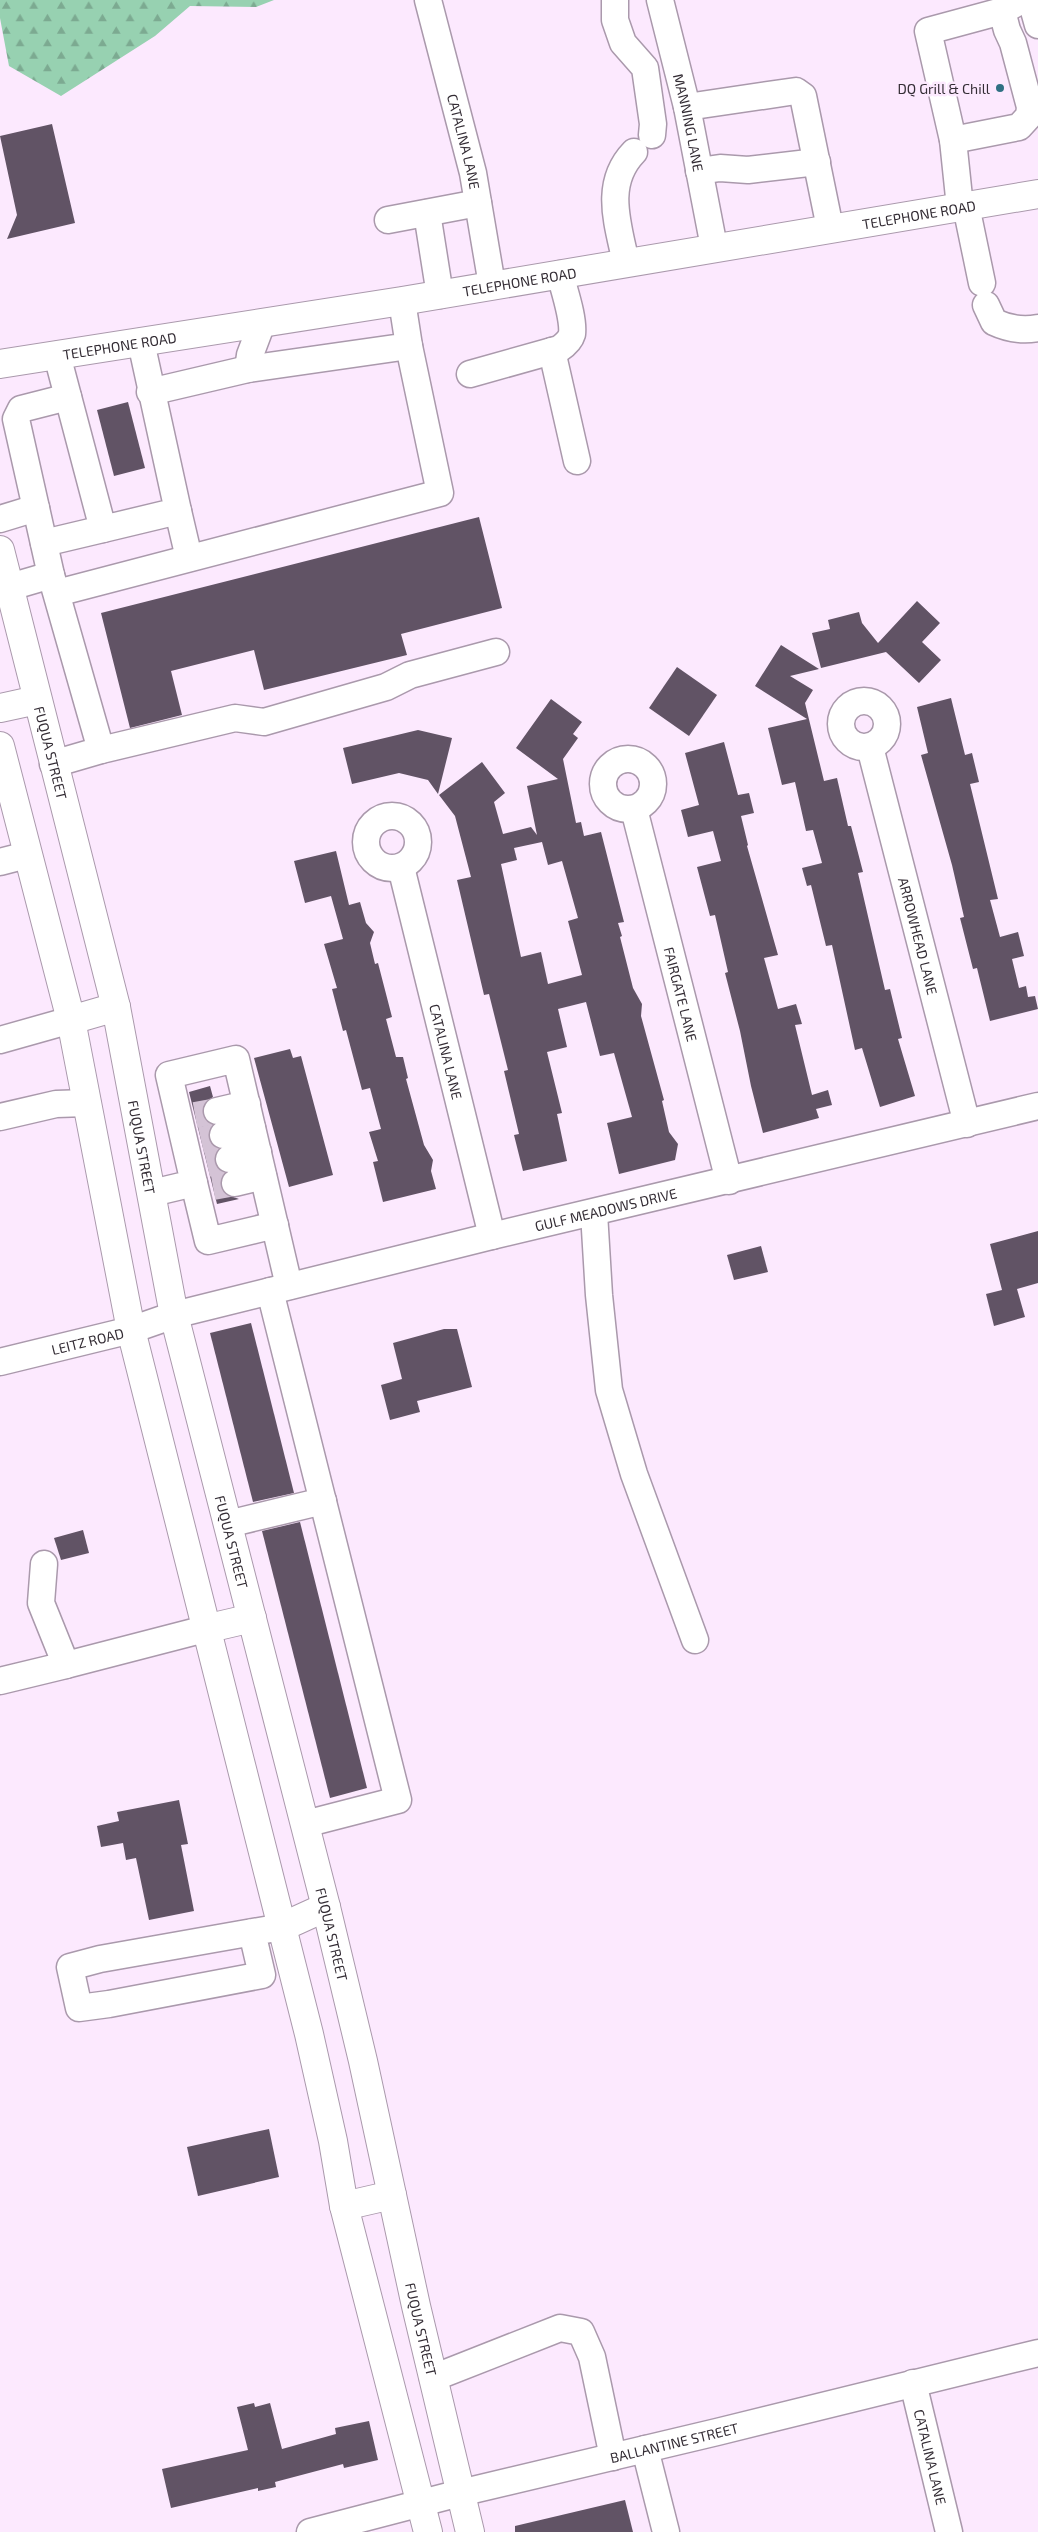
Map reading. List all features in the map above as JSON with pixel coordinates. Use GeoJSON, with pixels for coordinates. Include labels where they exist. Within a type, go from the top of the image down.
{"type":"FeatureCollection","features":[{"type":"Feature","properties":{"kind":"main road","name":"TELEPHONE ROAD"},"geometry":{"type":"LineString","coordinates":[[0,364],[440,295],[714,247],[1038,194]]}},
{"type":"Feature","properties":{"kind":"main road","name":"FUQUA STREET"},"geometry":{"type":"LineString","coordinates":[[0,550],[116,1007],[174,1314],[326,1907],[363,2060],[416,2306],[470,2532]]}},
{"type":"Feature","properties":{"kind":"main road"},"geometry":{"type":"LineString","coordinates":[[0,708],[37,700]]}},
{"type":"Feature","properties":{"kind":"main road"},"geometry":{"type":"LineString","coordinates":[[0,746],[71,1020],[131,1330],[205,1629],[282,1927],[333,2141],[344,2206],[370,2315],[428,2532]]}},
{"type":"Feature","properties":{"kind":"main road"},"geometry":{"type":"LineString","coordinates":[[71,1020],[116,1007]]}},
{"type":"Feature","properties":{"kind":"main road"},"geometry":{"type":"LineString","coordinates":[[205,1629],[252,1618]]}},
{"type":"Feature","properties":{"kind":"main road"},"geometry":{"type":"LineString","coordinates":[[282,1927],[326,1907]]}},
{"type":"Feature","properties":{"kind":"main road"},"geometry":{"type":"LineString","coordinates":[[344,2206],[392,2195]]}},
{"type":"Feature","properties":{"kind":"street","name":"CATALINA LANE"},"geometry":{"type":"LineString","coordinates":[[428,0],[473,173],[492,285]]}},
{"type":"Feature","properties":{"kind":"street"},"geometry":{"type":"LineString","coordinates":[[615,0],[615,20],[624,43],[645,68],[654,124],[643,143],[626,160],[617,178],[614,205],[626,262]]}},
{"type":"Feature","properties":{"kind":"street","name":"MANNING LANE"},"geometry":{"type":"LineString","coordinates":[[660,0],[687,107],[714,247]]}},
{"type":"Feature","properties":{"kind":"street"},"geometry":{"type":"LineString","coordinates":[[1031,0],[1038,25]]}},
{"type":"Feature","properties":{"kind":"street"},"geometry":{"type":"LineString","coordinates":[[953,140],[1019,127],[1029,116],[1030,107],[1013,43],[1007,30],[1012,6],[928,30],[953,140],[963,206],[984,294],[994,322],[1006,328],[1027,330],[1038,328]]}},
{"type":"Feature","properties":{"kind":"street"},"geometry":{"type":"LineString","coordinates":[[645,68],[677,66]]}},
{"type":"Feature","properties":{"kind":"street"},"geometry":{"type":"LineString","coordinates":[[687,107],[796,91],[803,96],[830,228]]}},
{"type":"Feature","properties":{"kind":"street"},"geometry":{"type":"LineString","coordinates":[[699,171],[720,168],[748,170],[818,162]]}},
{"type":"Feature","properties":{"kind":"street"},"geometry":{"type":"LineString","coordinates":[[388,220],[478,203]]}},
{"type":"Feature","properties":{"kind":"street"},"geometry":{"type":"LineString","coordinates":[[427,213],[440,295]]}},
{"type":"Feature","properties":{"kind":"street"},"geometry":{"type":"LineString","coordinates":[[470,374],[552,351],[568,342],[572,334],[560,274]]}},
{"type":"Feature","properties":{"kind":"street"},"geometry":{"type":"LineString","coordinates":[[10,587],[54,584],[189,558],[440,493],[409,346],[402,301]]}},
{"type":"Feature","properties":{"kind":"street"},"geometry":{"type":"LineString","coordinates":[[248,369],[250,355],[262,323]]}},
{"type":"Feature","properties":{"kind":"street"},"geometry":{"type":"LineString","coordinates":[[141,342],[150,392],[189,558]]}},
{"type":"Feature","properties":{"kind":"street"},"geometry":{"type":"LineString","coordinates":[[150,392],[248,369],[409,346]]}},
{"type":"Feature","properties":{"kind":"street"},"geometry":{"type":"LineString","coordinates":[[552,351],[577,460]]}},
{"type":"Feature","properties":{"kind":"street"},"geometry":{"type":"LineString","coordinates":[[57,355],[103,529]]}},
{"type":"Feature","properties":{"kind":"street"},"geometry":{"type":"LineString","coordinates":[[68,398],[21,409],[16,419],[54,584],[101,750]]}},
{"type":"Feature","properties":{"kind":"street"},"geometry":{"type":"LineString","coordinates":[[0,518],[36,508]]}},
{"type":"Feature","properties":{"kind":"street"},"geometry":{"type":"LineString","coordinates":[[44,543],[178,511]]}},
{"type":"Feature","properties":{"kind":"street"},"geometry":{"type":"LineString","coordinates":[[53,764],[101,750],[234,718],[264,722],[386,688],[410,675],[496,652]]}},
{"type":"Feature","properties":{"kind":"street","name":"ARROWHEAD LANE"},"geometry":{"type":"LineString","coordinates":[[870,748],[967,1124]]}},
{"type":"Feature","properties":{"kind":"street","name":"FAIRGATE LANE"},"geometry":{"type":"LineString","coordinates":[[634,809],[729,1180]]}},
{"type":"Feature","properties":{"kind":"street"},"geometry":{"type":"LineString","coordinates":[[0,862],[27,855]]}},
{"type":"Feature","properties":{"kind":"street","name":"CATALINA LANE"},"geometry":{"type":"LineString","coordinates":[[401,867],[492,1236]]}},
{"type":"Feature","properties":{"kind":"street"},"geometry":{"type":"LineString","coordinates":[[0,1040],[71,1020]]}},
{"type":"Feature","properties":{"kind":"street"},"geometry":{"type":"LineString","coordinates":[[275,1225],[208,1241],[205,1154],[169,1074],[236,1059],[275,1225],[279,1289],[323,1501],[398,1800],[305,1824]]}},
{"type":"Feature","properties":{"kind":"street"},"geometry":{"type":"LineString","coordinates":[[0,1117],[56,1104],[87,1103]]}},
{"type":"Feature","properties":{"kind":"street","name":"GULF MEADOWS DRIVE"},"geometry":{"type":"LineString","coordinates":[[174,1314],[1038,1106]]}},
{"type":"Feature","properties":{"kind":"street"},"geometry":{"type":"LineString","coordinates":[[205,1154],[255,1140]]}},
{"type":"Feature","properties":{"kind":"street"},"geometry":{"type":"LineString","coordinates":[[152,1193],[205,1154],[255,1140]]}},
{"type":"Feature","properties":{"kind":"street"},"geometry":{"type":"LineString","coordinates":[[594,1213],[609,1390],[634,1474],[695,1640]]}},
{"type":"Feature","properties":{"kind":"street","name":"LEITZ ROAD"},"geometry":{"type":"LineString","coordinates":[[0,1362],[131,1330],[174,1314]]}},
{"type":"Feature","properties":{"kind":"street"},"geometry":{"type":"LineString","coordinates":[[228,1524],[323,1501]]}},
{"type":"Feature","properties":{"kind":"street"},"geometry":{"type":"LineString","coordinates":[[44,1564],[41,1603],[66,1666]]}},
{"type":"Feature","properties":{"kind":"street"},"geometry":{"type":"LineString","coordinates":[[0,1680],[66,1666],[205,1629]]}},
{"type":"Feature","properties":{"kind":"street"},"geometry":{"type":"LineString","coordinates":[[252,1932],[262,1975],[79,2008],[70,1967],[100,1959],[252,1932],[282,1927]]}},
{"type":"Feature","properties":{"kind":"street"},"geometry":{"type":"LineString","coordinates":[[433,2378],[560,2328],[581,2332],[592,2358],[613,2457]]}},
{"type":"Feature","properties":{"kind":"street","name":"BALLANTINE STREET"},"geometry":{"type":"LineString","coordinates":[[310,2532],[460,2492],[613,2457],[1038,2353]]}},
{"type":"Feature","properties":{"kind":"street","name":"CATALINA LANE"},"geometry":{"type":"LineString","coordinates":[[913,2383],[949,2532]]}},
{"type":"Feature","properties":{"kind":"street"},"geometry":{"type":"LineString","coordinates":[[645,2449],[666,2532]]}},
{"type":"Feature","properties":{"kind":"green space"},"geometry":{"type":"Polygon","coordinates":[[[0,0],[274,0],[256,7],[190,6],[155,36],[61,96],[9,66],[0,18],[0,0]]]}},
{"type":"Feature","properties":{"kind":"building"},"geometry":{"type":"Polygon","coordinates":[[[52,124],[75,223],[7,239],[17,215],[0,136],[52,124]]]}},
{"type":"Feature","properties":{"kind":"building"},"geometry":{"type":"Polygon","coordinates":[[[128,402],[145,468],[114,476],[97,410],[128,402]]]}},
{"type":"Feature","properties":{"kind":"building"},"geometry":{"type":"Polygon","coordinates":[[[479,517],[502,608],[401,634],[407,655],[264,690],[254,650],[171,671],[182,715],[130,728],[101,613],[479,517]]]}},
{"type":"Feature","properties":{"kind":"building"},"geometry":{"type":"Polygon","coordinates":[[[917,601],[940,623],[922,642],[941,660],[919,683],[886,652],[821,668],[812,633],[830,629],[828,620],[859,612],[862,623],[878,643],[917,601]]]}},
{"type":"Feature","properties":{"kind":"building"},"geometry":{"type":"Polygon","coordinates":[[[781,645],[819,669],[790,676],[813,690],[805,703],[824,781],[837,778],[848,826],[851,826],[863,872],[858,873],[885,990],[890,989],[902,1038],[898,1039],[915,1096],[880,1107],[862,1048],[855,1050],[832,945],[826,946],[811,885],[807,886],[802,868],[822,863],[813,830],[806,831],[795,782],[782,785],[768,728],[807,719],[755,686],[781,645]]]}},
{"type":"Feature","properties":{"kind":"building"},"geometry":{"type":"Polygon","coordinates":[[[677,667],[717,695],[689,736],[649,708],[677,667]]]}},
{"type":"Feature","properties":{"kind":"building"},"geometry":{"type":"Polygon","coordinates":[[[951,698],[965,755],[972,753],[979,782],[970,784],[998,899],[990,900],[1000,937],[1018,932],[1024,956],[1012,959],[1019,988],[1026,986],[1028,997],[1035,996],[1038,1009],[990,1021],[977,968],[973,969],[960,918],[964,917],[952,865],[921,755],[928,753],[917,707],[951,698]]]}},
{"type":"Feature","properties":{"kind":"building"},"geometry":{"type":"Polygon","coordinates":[[[551,699],[582,722],[573,734],[578,738],[563,759],[576,823],[581,822],[584,836],[601,832],[624,922],[618,923],[622,936],[620,937],[633,988],[642,1004],[641,1016],[664,1100],[662,1101],[669,1132],[678,1144],[675,1160],[619,1174],[607,1123],[632,1117],[614,1053],[600,1056],[586,1002],[558,1009],[567,1047],[547,1052],[562,1113],[557,1114],[567,1161],[523,1171],[514,1135],[519,1134],[504,1071],[508,1070],[489,994],[484,995],[457,880],[471,877],[455,816],[439,795],[482,762],[505,793],[494,802],[503,834],[531,827],[537,835],[527,786],[558,779],[516,748],[551,699]],[[542,842],[514,848],[517,860],[501,864],[521,957],[541,952],[548,984],[582,975],[568,921],[578,918],[562,861],[548,865],[542,842]]]}},
{"type":"Feature","properties":{"kind":"building"},"geometry":{"type":"Polygon","coordinates":[[[418,730],[452,738],[438,794],[428,780],[399,773],[352,784],[343,748],[418,730]]]}},
{"type":"Feature","properties":{"kind":"building"},"geometry":{"type":"Polygon","coordinates":[[[724,742],[738,795],[749,793],[754,813],[741,816],[747,846],[778,955],[764,958],[778,1009],[796,1004],[802,1024],[795,1025],[812,1095],[828,1090],[832,1105],[816,1109],[819,1118],[763,1133],[725,973],[728,972],[715,915],[710,916],[697,867],[721,861],[713,831],[688,837],[681,810],[699,805],[685,753],[724,742]]]}},
{"type":"Feature","properties":{"kind":"building"},"geometry":{"type":"Polygon","coordinates":[[[336,851],[349,905],[360,902],[366,923],[374,932],[370,943],[375,964],[378,963],[392,1017],[386,1019],[396,1057],[403,1057],[408,1078],[406,1079],[424,1145],[433,1160],[431,1171],[436,1189],[383,1202],[373,1162],[378,1161],[369,1132],[381,1129],[370,1088],[362,1090],[346,1030],[343,1031],[332,989],[337,988],[324,944],[343,939],[331,896],[305,903],[294,861],[336,851]]]}},
{"type":"Feature","properties":{"kind":"building"},"geometry":{"type":"Polygon","coordinates":[[[290,1049],[293,1058],[301,1056],[333,1175],[289,1187],[254,1058],[290,1049]]]}},
{"type":"Feature","properties":{"kind":"building"},"geometry":{"type":"Polygon","coordinates":[[[210,1086],[213,1097],[203,1106],[202,1114],[206,1121],[212,1125],[209,1131],[209,1139],[218,1149],[214,1162],[218,1169],[224,1173],[220,1186],[225,1194],[239,1199],[217,1204],[189,1092],[210,1086]]]}},
{"type":"Feature","properties":{"kind":"building"},"geometry":{"type":"Polygon","coordinates":[[[1038,1231],[1038,1283],[1017,1289],[1025,1317],[994,1326],[986,1294],[1002,1290],[990,1244],[1038,1231]]]}},
{"type":"Feature","properties":{"kind":"building"},"geometry":{"type":"Polygon","coordinates":[[[761,1246],[768,1272],[734,1280],[727,1255],[761,1246]]]}},
{"type":"Feature","properties":{"kind":"building"},"geometry":{"type":"Polygon","coordinates":[[[251,1323],[294,1493],[253,1502],[210,1333],[251,1323]]]}},
{"type":"Feature","properties":{"kind":"building"},"geometry":{"type":"Polygon","coordinates":[[[444,1329],[457,1329],[472,1387],[417,1401],[420,1412],[390,1420],[381,1385],[402,1379],[393,1343],[444,1329]]]}},
{"type":"Feature","properties":{"kind":"building"},"geometry":{"type":"Polygon","coordinates":[[[300,1522],[367,1788],[330,1798],[262,1531],[300,1522]]]}},
{"type":"Feature","properties":{"kind":"building"},"geometry":{"type":"Polygon","coordinates":[[[83,1530],[89,1553],[61,1560],[54,1538],[83,1530]]]}},
{"type":"Feature","properties":{"kind":"building"},"geometry":{"type":"Polygon","coordinates":[[[179,1800],[188,1844],[181,1845],[194,1911],[149,1920],[136,1858],[126,1860],[123,1843],[101,1847],[97,1826],[119,1821],[117,1812],[179,1800]]]}},
{"type":"Feature","properties":{"kind":"building"},"geometry":{"type":"Polygon","coordinates":[[[269,2129],[279,2177],[198,2196],[187,2147],[269,2129]]]}},
{"type":"Feature","properties":{"kind":"building"},"geometry":{"type":"Polygon","coordinates":[[[254,2403],[255,2407],[270,2403],[282,2449],[336,2434],[335,2428],[369,2421],[378,2460],[344,2468],[343,2464],[275,2482],[276,2487],[258,2491],[258,2488],[171,2508],[162,2469],[248,2450],[237,2407],[254,2403]]]}},
{"type":"Feature","properties":{"kind":"building"},"geometry":{"type":"Polygon","coordinates":[[[625,2500],[633,2532],[515,2532],[515,2526],[625,2500]]]}},
{"type":"Feature","properties":{"kind":"tunnel"},"geometry":{"type":"LineString","coordinates":[[195,1115],[217,1111]]}},
{"type":"Feature","properties":{"kind":"tunnel"},"geometry":{"type":"LineString","coordinates":[[201,1140],[223,1135]]}},
{"type":"Feature","properties":{"kind":"tunnel"},"geometry":{"type":"LineString","coordinates":[[207,1164],[229,1159]]}},
{"type":"Feature","properties":{"kind":"tunnel"},"geometry":{"type":"LineString","coordinates":[[213,1187],[235,1183]]}},
{"type":"Feature","properties":{"kind":"place","name":"DQ Grill & Chill"},"geometry":{"type":"Point","coordinates":[1000,88]}}]}
